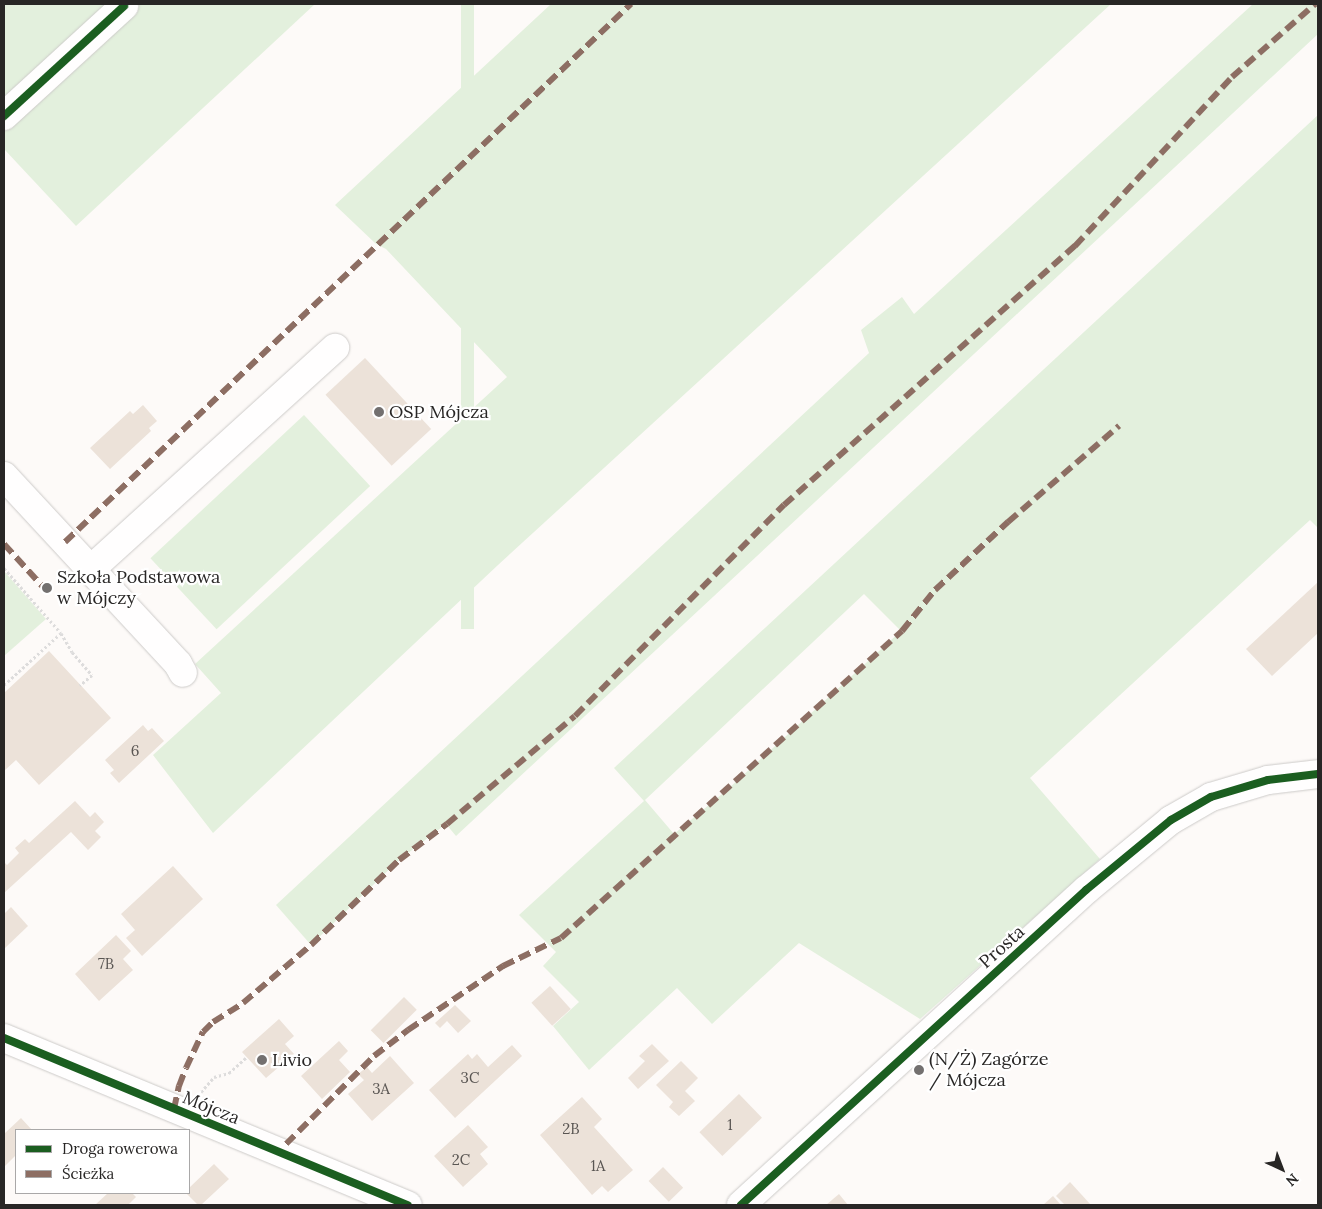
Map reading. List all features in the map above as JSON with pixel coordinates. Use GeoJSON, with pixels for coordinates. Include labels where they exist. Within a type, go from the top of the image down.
{"type":"FeatureCollection","features":[{"type":"Feature","properties":{"kind":"street"},"geometry":{"type":"LineString","coordinates":[[4,116],[124,6]]}},
{"type":"Feature","properties":{"kind":"street"},"geometry":{"type":"LineString","coordinates":[[90,570],[335,348]]}},
{"type":"Feature","properties":{"kind":"street"},"geometry":{"type":"LineString","coordinates":[[4,476],[178,664],[183,673]]}},
{"type":"Feature","properties":{"kind":"street","name":"Prosta"},"geometry":{"type":"LineString","coordinates":[[741,1205],[1086,890],[1171,820],[1211,797],[1268,780],[1318,774]]}},
{"type":"Feature","properties":{"kind":"street","name":"Mójcza"},"geometry":{"type":"LineString","coordinates":[[4,1038],[408,1205]]}},
{"type":"Feature","properties":{"kind":"path"},"geometry":{"type":"LineString","coordinates":[[4,568],[61,633],[72,652],[92,675],[80,685]]}},
{"type":"Feature","properties":{"kind":"path"},"geometry":{"type":"LineString","coordinates":[[4,685],[61,633]]}},
{"type":"Feature","properties":{"kind":"path"},"geometry":{"type":"LineString","coordinates":[[198,1096],[214,1077],[229,1073],[247,1057]]}},
{"type":"Feature","properties":{"kind":"green space"},"geometry":{"type":"Polygon","coordinates":[[[4,4],[315,4],[76,226],[4,149],[4,4]]]}},
{"type":"Feature","properties":{"kind":"green space"},"geometry":{"type":"Polygon","coordinates":[[[461,4],[474,4],[474,629],[461,629],[461,4]]]}},
{"type":"Feature","properties":{"kind":"green space"},"geometry":{"type":"Polygon","coordinates":[[[551,4],[1111,4],[498,565],[213,833],[153,755],[221,693],[195,664],[507,377],[386,249],[376,244],[335,205],[551,4]]]}},
{"type":"Feature","properties":{"kind":"green space"},"geometry":{"type":"Polygon","coordinates":[[[1253,4],[1318,4],[1318,34],[456,836],[446,824],[399,860],[311,945],[276,905],[869,353],[861,330],[902,297],[914,314],[1253,4]]]}},
{"type":"Feature","properties":{"kind":"green space"},"geometry":{"type":"Polygon","coordinates":[[[1318,115],[1318,528],[1310,520],[1030,778],[1100,859],[920,1019],[799,943],[712,1024],[677,988],[589,1070],[553,1026],[579,1002],[543,966],[556,952],[519,915],[644,801],[614,768],[1318,115]],[[864,594],[645,800],[674,834],[728,789],[901,631],[864,594]]]}},
{"type":"Feature","properties":{"kind":"green space"},"geometry":{"type":"Polygon","coordinates":[[[304,415],[370,486],[217,629],[150,558],[304,415]]]}},
{"type":"Feature","properties":{"kind":"green space"},"geometry":{"type":"Polygon","coordinates":[[[4,571],[46,619],[4,656],[4,571]]]}},
{"type":"Feature","properties":{"kind":"building","name":"OSP Mójcza"},"geometry":{"type":"Polygon","coordinates":[[[365,358],[431,429],[392,466],[326,395],[365,358]]]}},
{"type":"Feature","properties":{"kind":"building"},"geometry":{"type":"Polygon","coordinates":[[[143,405],[157,421],[149,428],[151,431],[110,469],[90,448],[130,411],[133,414],[143,405]]]}},
{"type":"Feature","properties":{"kind":"building"},"geometry":{"type":"Polygon","coordinates":[[[1318,582],[1318,633],[1272,676],[1246,649],[1318,582]]]}},
{"type":"Feature","properties":{"kind":"building"},"geometry":{"type":"Polygon","coordinates":[[[49,651],[111,718],[39,785],[16,760],[4,771],[4,693],[49,651]]]}},
{"type":"Feature","properties":{"kind":"building"},"geometry":{"type":"Polygon","coordinates":[[[143,725],[148,731],[152,728],[164,741],[119,783],[110,773],[114,770],[105,760],[143,725]]]}},
{"type":"Feature","properties":{"kind":"building"},"geometry":{"type":"Polygon","coordinates":[[[75,801],[90,817],[95,812],[104,822],[95,831],[101,837],[88,850],[71,832],[4,893],[4,862],[7,865],[19,853],[15,848],[25,839],[29,843],[75,801]]]}},
{"type":"Feature","properties":{"kind":"building"},"geometry":{"type":"Polygon","coordinates":[[[173,866],[203,899],[142,956],[126,938],[135,930],[121,914],[173,866]]]}},
{"type":"Feature","properties":{"kind":"building"},"geometry":{"type":"Polygon","coordinates":[[[11,907],[28,926],[4,949],[4,914],[11,907]]]}},
{"type":"Feature","properties":{"kind":"building"},"geometry":{"type":"Polygon","coordinates":[[[116,935],[131,951],[123,959],[133,970],[99,1001],[75,974],[116,935]]]}},
{"type":"Feature","properties":{"kind":"building"},"geometry":{"type":"Polygon","coordinates":[[[550,986],[571,1009],[552,1026],[531,1003],[550,986]]]}},
{"type":"Feature","properties":{"kind":"building"},"geometry":{"type":"Polygon","coordinates":[[[404,997],[417,1010],[383,1043],[371,1030],[404,997]]]}},
{"type":"Feature","properties":{"kind":"building"},"geometry":{"type":"Polygon","coordinates":[[[455,1005],[471,1021],[458,1033],[447,1021],[440,1028],[435,1023],[455,1005]]]}},
{"type":"Feature","properties":{"kind":"building"},"geometry":{"type":"Polygon","coordinates":[[[279,1019],[294,1036],[285,1044],[294,1054],[266,1078],[242,1052],[279,1019]]]}},
{"type":"Feature","properties":{"kind":"building"},"geometry":{"type":"Polygon","coordinates":[[[339,1041],[348,1051],[339,1060],[350,1072],[322,1099],[301,1076],[339,1041]]]}},
{"type":"Feature","properties":{"kind":"building"},"geometry":{"type":"Polygon","coordinates":[[[652,1044],[669,1061],[638,1089],[628,1078],[645,1061],[639,1056],[652,1044]]]}},
{"type":"Feature","properties":{"kind":"building"},"geometry":{"type":"Polygon","coordinates":[[[512,1045],[522,1056],[455,1118],[429,1090],[468,1054],[472,1059],[477,1054],[488,1067],[512,1045]]]}},
{"type":"Feature","properties":{"kind":"building"},"geometry":{"type":"Polygon","coordinates":[[[390,1056],[414,1083],[372,1121],[348,1094],[364,1080],[358,1074],[367,1067],[372,1073],[390,1056]]]}},
{"type":"Feature","properties":{"kind":"building"},"geometry":{"type":"Polygon","coordinates":[[[681,1061],[698,1078],[685,1091],[695,1101],[679,1116],[669,1107],[673,1102],[656,1085],[681,1061]]]}},
{"type":"Feature","properties":{"kind":"building"},"geometry":{"type":"Polygon","coordinates":[[[739,1094],[762,1118],[722,1156],[699,1132],[739,1094]]]}},
{"type":"Feature","properties":{"kind":"building"},"geometry":{"type":"Polygon","coordinates":[[[582,1097],[602,1119],[594,1127],[633,1170],[608,1192],[602,1186],[592,1195],[540,1135],[582,1097]]]}},
{"type":"Feature","properties":{"kind":"building"},"geometry":{"type":"Polygon","coordinates":[[[21,1118],[31,1129],[15,1129],[15,1156],[4,1167],[4,1134],[21,1118]]]}},
{"type":"Feature","properties":{"kind":"building"},"geometry":{"type":"Polygon","coordinates":[[[468,1125],[488,1147],[480,1154],[488,1164],[463,1187],[434,1156],[468,1125]]]}},
{"type":"Feature","properties":{"kind":"building"},"geometry":{"type":"Polygon","coordinates":[[[214,1164],[229,1179],[201,1205],[198,1205],[187,1194],[190,1194],[190,1187],[214,1164]]]}},
{"type":"Feature","properties":{"kind":"building"},"geometry":{"type":"Polygon","coordinates":[[[663,1167],[683,1188],[669,1202],[649,1181],[663,1167]]]}},
{"type":"Feature","properties":{"kind":"building"},"geometry":{"type":"Polygon","coordinates":[[[1070,1182],[1091,1205],[1065,1205],[1056,1196],[1070,1182]]]}},
{"type":"Feature","properties":{"kind":"building"},"geometry":{"type":"Polygon","coordinates":[[[107,1194],[133,1194],[136,1197],[128,1205],[95,1205],[107,1194]]]}},
{"type":"Feature","properties":{"kind":"building"},"geometry":{"type":"Polygon","coordinates":[[[839,1194],[848,1205],[826,1205],[839,1194]]]}},
{"type":"Feature","properties":{"kind":"building"},"geometry":{"type":"Polygon","coordinates":[[[1053,1196],[1061,1205],[1043,1205],[1053,1196]]]}},
{"type":"Feature","properties":{"kind":"marked path"},"geometry":{"type":"LineString","coordinates":[[65,542],[631,4]]}},
{"type":"Feature","properties":{"kind":"marked path"},"geometry":{"type":"LineString","coordinates":[[174,1109],[179,1086],[186,1068],[203,1032],[213,1022],[243,1003],[311,945],[399,860],[447,824],[575,716],[784,505],[1075,246],[1232,77],[1315,4]]}},
{"type":"Feature","properties":{"kind":"marked path"},"geometry":{"type":"LineString","coordinates":[[286,1144],[374,1056],[408,1030],[503,966],[561,938],[902,631],[935,590],[1008,522],[1119,426]]}},
{"type":"Feature","properties":{"kind":"marked path"},"geometry":{"type":"LineString","coordinates":[[4,544],[45,589]]}},
{"type":"Feature","properties":{"kind":"cycle path"},"geometry":{"type":"LineString","coordinates":[[4,116],[124,6]]}},
{"type":"Feature","properties":{"kind":"cycle path"},"geometry":{"type":"LineString","coordinates":[[741,1205],[1086,890],[1171,820],[1211,797],[1268,780],[1318,774]]}},
{"type":"Feature","properties":{"kind":"cycle path"},"geometry":{"type":"LineString","coordinates":[[4,1038],[408,1205]]}},
{"type":"Feature","properties":{"kind":"place","name":"OSP Mójcza"},"geometry":{"type":"Point","coordinates":[379,412]}},
{"type":"Feature","properties":{"kind":"place","name":"Szkoła Podstawowa w Mójczy"},"geometry":{"type":"Point","coordinates":[47,588]}},
{"type":"Feature","properties":{"kind":"place","name":"Livio"},"geometry":{"type":"Point","coordinates":[262,1060]}},
{"type":"Feature","properties":{"kind":"place","name":"(N/Ż) Zagórze / Mójcza"},"geometry":{"type":"Point","coordinates":[919,1070]}}]}
